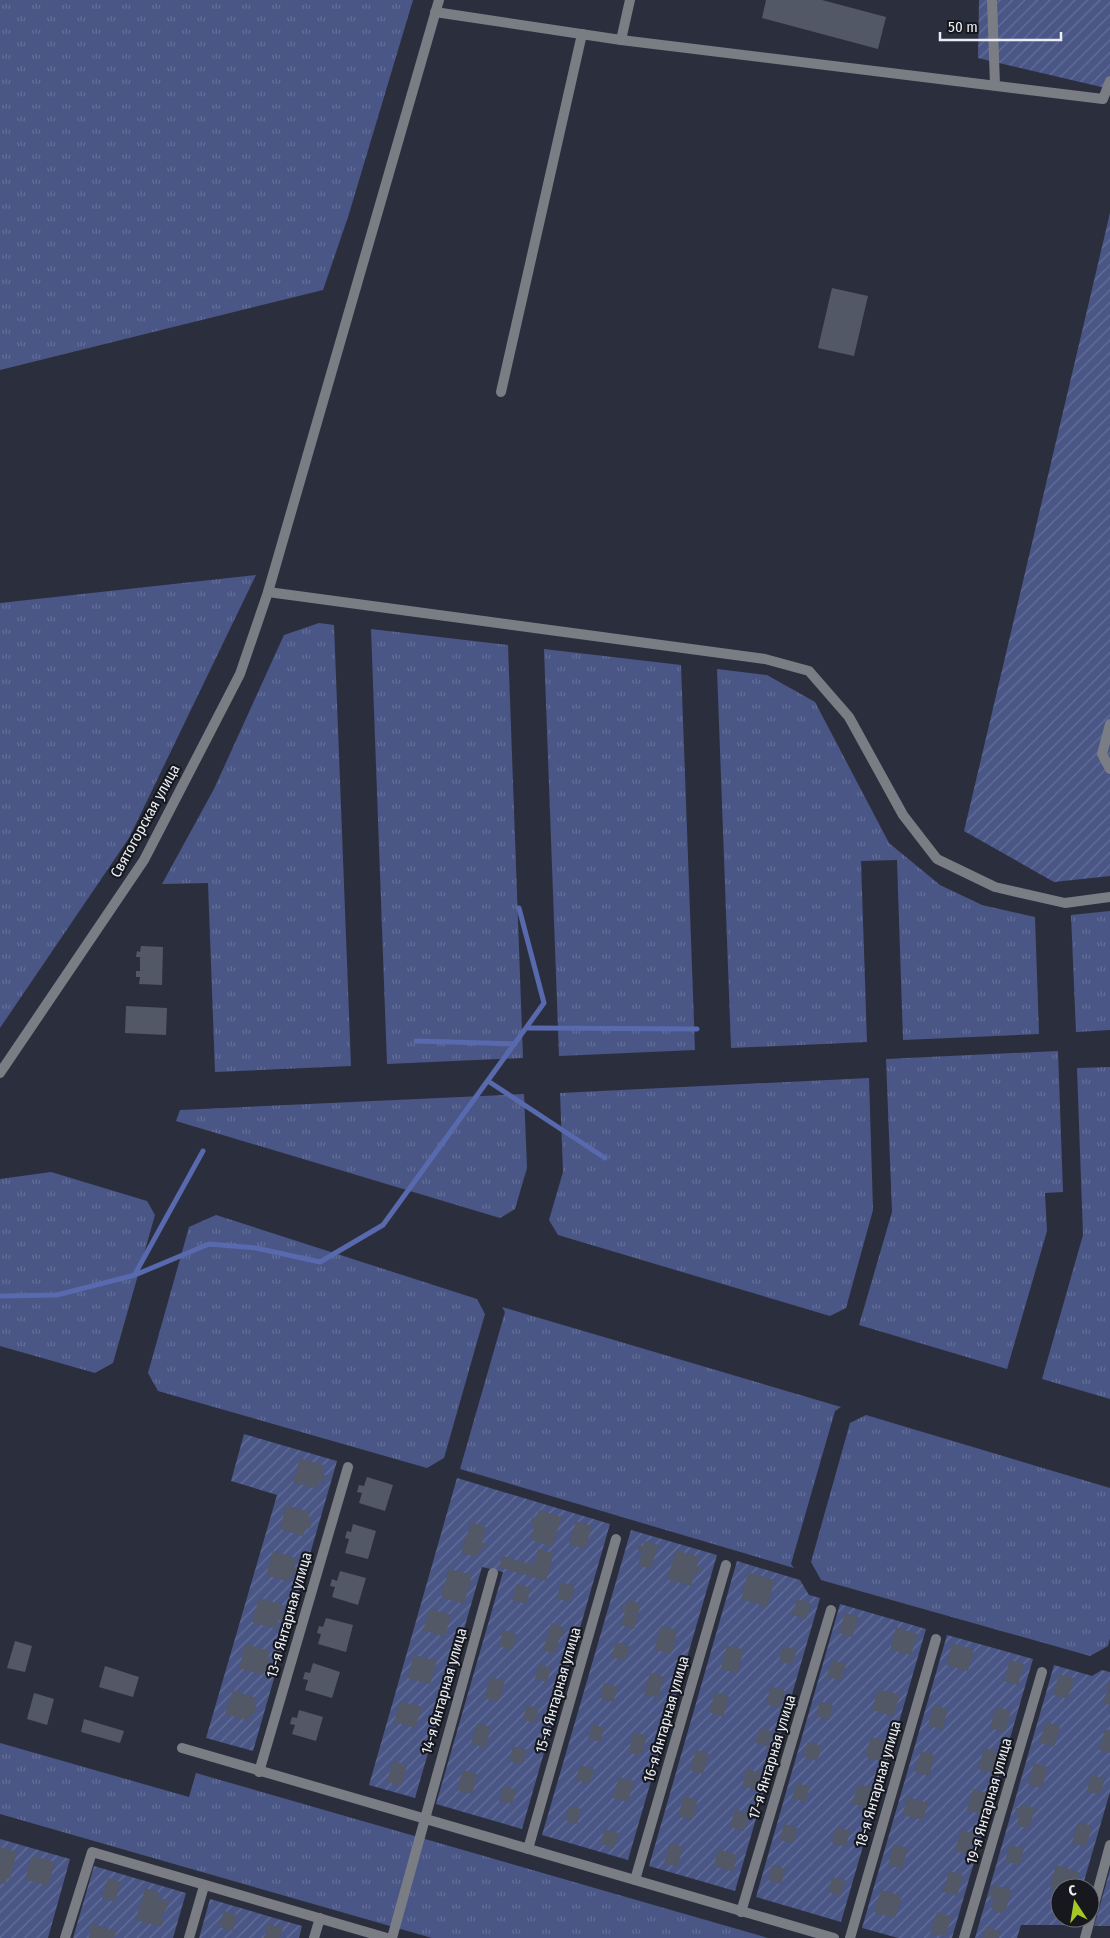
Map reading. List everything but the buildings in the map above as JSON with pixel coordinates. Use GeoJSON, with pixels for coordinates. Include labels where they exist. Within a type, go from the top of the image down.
{"type":"FeatureCollection","features":[{"type":"Feature","properties":{"kind":"street","name":"Святогорская улица"},"geometry":{"type":"LineString","coordinates":[[0,1073],[144,860],[240,674],[268,592],[438,0]]}},
{"type":"Feature","properties":{"kind":"street"},"geometry":{"type":"LineString","coordinates":[[621,40],[630,0]]}},
{"type":"Feature","properties":{"kind":"street"},"geometry":{"type":"LineString","coordinates":[[992,0],[995,85]]}},
{"type":"Feature","properties":{"kind":"street"},"geometry":{"type":"LineString","coordinates":[[435,12],[621,40],[1103,99],[1110,81]]}},
{"type":"Feature","properties":{"kind":"street"},"geometry":{"type":"LineString","coordinates":[[501,392],[582,34]]}},
{"type":"Feature","properties":{"kind":"street"},"geometry":{"type":"LineString","coordinates":[[268,592],[765,659],[809,671],[849,717],[903,816],[937,859],[996,887],[1065,903],[1110,897]]}},
{"type":"Feature","properties":{"kind":"street"},"geometry":{"type":"LineString","coordinates":[[1110,724],[1102,754],[1110,768]]}},
{"type":"Feature","properties":{"kind":"street","name":"13-я Янтарная улица"},"geometry":{"type":"LineString","coordinates":[[260,1772],[348,1467]]}},
{"type":"Feature","properties":{"kind":"street","name":"15-я Янтарная улица"},"geometry":{"type":"LineString","coordinates":[[528,1849],[616,1539]]}},
{"type":"Feature","properties":{"kind":"street","name":"16-я Янтарная улица"},"geometry":{"type":"LineString","coordinates":[[635,1880],[726,1566]]}},
{"type":"Feature","properties":{"kind":"street","name":"14-я Янтарная улица"},"geometry":{"type":"LineString","coordinates":[[392,1938],[493,1573]]}},
{"type":"Feature","properties":{"kind":"street","name":"17-я Янтарная улица"},"geometry":{"type":"LineString","coordinates":[[741,1912],[831,1610]]}},
{"type":"Feature","properties":{"kind":"street","name":"18-я Янтарная улица"},"geometry":{"type":"LineString","coordinates":[[850,1938],[936,1639]]}},
{"type":"Feature","properties":{"kind":"street","name":"19-я Янтарная улица"},"geometry":{"type":"LineString","coordinates":[[964,1938],[1042,1672]]}},
{"type":"Feature","properties":{"kind":"street"},"geometry":{"type":"LineString","coordinates":[[182,1748],[834,1938]]}},
{"type":"Feature","properties":{"kind":"street"},"geometry":{"type":"LineString","coordinates":[[1085,1938],[1110,1845]]}},
{"type":"Feature","properties":{"kind":"street"},"geometry":{"type":"LineString","coordinates":[[65,1938],[92,1852],[387,1938]]}},
{"type":"Feature","properties":{"kind":"street"},"geometry":{"type":"LineString","coordinates":[[189,1938],[204,1886]]}},
{"type":"Feature","properties":{"kind":"street"},"geometry":{"type":"LineString","coordinates":[[314,1938],[320,1918]]}},
{"type":"Feature","properties":{"kind":"green space"},"geometry":{"type":"Polygon","coordinates":[[[0,0],[413,0],[348,217],[323,290],[0,370],[0,0]]]}},
{"type":"Feature","properties":{"kind":"green space"},"geometry":{"type":"Polygon","coordinates":[[[979,0],[1110,0],[1110,89],[978,58],[979,0]]]}},
{"type":"Feature","properties":{"kind":"green space"},"geometry":{"type":"Polygon","coordinates":[[[1110,213],[1110,876],[1054,882],[964,831],[1110,213]]]}},
{"type":"Feature","properties":{"kind":"green space"},"geometry":{"type":"Polygon","coordinates":[[[256,575],[129,838],[0,1028],[0,603],[256,575]]]}},
{"type":"Feature","properties":{"kind":"green space"},"geometry":{"type":"Polygon","coordinates":[[[319,623],[334,625],[351,1066],[215,1072],[208,883],[162,884],[214,789],[284,635],[319,623]]]}},
{"type":"Feature","properties":{"kind":"green space"},"geometry":{"type":"Polygon","coordinates":[[[371,629],[508,645],[523,1058],[387,1064],[371,629]]]}},
{"type":"Feature","properties":{"kind":"green space"},"geometry":{"type":"Polygon","coordinates":[[[544,649],[681,665],[695,1050],[559,1056],[544,649]]]}},
{"type":"Feature","properties":{"kind":"green space"},"geometry":{"type":"Polygon","coordinates":[[[717,669],[767,675],[815,702],[889,843],[940,885],[982,905],[1035,917],[1039,1034],[903,1040],[897,860],[861,861],[867,1042],[731,1048],[717,669]]]}},
{"type":"Feature","properties":{"kind":"green space"},"geometry":{"type":"Polygon","coordinates":[[[1110,911],[1110,1030],[1076,1032],[1071,915],[1110,911]]]}},
{"type":"Feature","properties":{"kind":"green space"},"geometry":{"type":"Polygon","coordinates":[[[1058,1051],[1063,1192],[1045,1193],[1047,1231],[1007,1369],[859,1325],[892,1212],[886,1059],[1058,1051]]]}},
{"type":"Feature","properties":{"kind":"green space"},"geometry":{"type":"Polygon","coordinates":[[[1110,1067],[1110,1399],[1042,1379],[1083,1235],[1077,1068],[1110,1067]]]}},
{"type":"Feature","properties":{"kind":"green space"},"geometry":{"type":"Polygon","coordinates":[[[869,1078],[873,1210],[846,1308],[830,1316],[558,1235],[549,1220],[563,1172],[560,1093],[869,1078]]]}},
{"type":"Feature","properties":{"kind":"green space"},"geometry":{"type":"Polygon","coordinates":[[[524,1094],[527,1168],[515,1209],[500,1218],[176,1121],[180,1110],[524,1094]]]}},
{"type":"Feature","properties":{"kind":"green space"},"geometry":{"type":"Polygon","coordinates":[[[51,1172],[147,1201],[155,1215],[113,1363],[95,1373],[0,1346],[0,1179],[51,1172]]]}},
{"type":"Feature","properties":{"kind":"green space"},"geometry":{"type":"Polygon","coordinates":[[[216,1215],[477,1299],[485,1314],[444,1458],[427,1468],[158,1391],[148,1373],[189,1227],[216,1215]]]}},
{"type":"Feature","properties":{"kind":"green space"},"geometry":{"type":"Polygon","coordinates":[[[502,1307],[841,1407],[835,1411],[791,1564],[794,1568],[460,1469],[505,1312],[502,1307]]]}},
{"type":"Feature","properties":{"kind":"green space"},"geometry":{"type":"Polygon","coordinates":[[[866,1415],[1110,1488],[1110,1638],[1108,1646],[1090,1656],[821,1580],[811,1562],[850,1423],[866,1415]]]}},
{"type":"Feature","properties":{"kind":"green space"},"geometry":{"type":"Polygon","coordinates":[[[244,1434],[337,1461],[253,1751],[206,1738],[277,1495],[231,1481],[244,1434]]]}},
{"type":"Feature","properties":{"kind":"green space"},"geometry":{"type":"Polygon","coordinates":[[[457,1478],[610,1524],[522,1829],[436,1804],[503,1572],[482,1567],[415,1798],[369,1785],[457,1478]]]}},
{"type":"Feature","properties":{"kind":"green space"},"geometry":{"type":"Polygon","coordinates":[[[631,1530],[717,1555],[628,1860],[542,1835],[631,1530]]]}},
{"type":"Feature","properties":{"kind":"green space"},"geometry":{"type":"Polygon","coordinates":[[[737,1561],[800,1580],[809,1595],[820,1598],[735,1891],[649,1866],[737,1561]]]}},
{"type":"Feature","properties":{"kind":"green space"},"geometry":{"type":"Polygon","coordinates":[[[840,1604],[926,1629],[841,1922],[756,1897],[840,1604]]]}},
{"type":"Feature","properties":{"kind":"green space"},"geometry":{"type":"Polygon","coordinates":[[[947,1635],[1033,1659],[952,1938],[898,1938],[862,1928],[947,1635]]]}},
{"type":"Feature","properties":{"kind":"green space"},"geometry":{"type":"Polygon","coordinates":[[[1054,1665],[1092,1676],[1102,1670],[1110,1672],[1110,1792],[1085,1878],[1050,1878],[1050,1925],[1021,1925],[1017,1938],[975,1938],[1054,1665]]]}},
{"type":"Feature","properties":{"kind":"green space"},"geometry":{"type":"Polygon","coordinates":[[[0,1743],[189,1797],[196,1773],[768,1938],[432,1938],[0,1814],[0,1743]]]}},
{"type":"Feature","properties":{"kind":"green space"},"geometry":{"type":"Polygon","coordinates":[[[0,1839],[70,1859],[48,1938],[0,1938],[0,1839]]]}},
{"type":"Feature","properties":{"kind":"green space"},"geometry":{"type":"Polygon","coordinates":[[[94,1866],[186,1893],[173,1938],[73,1938],[94,1866]]]}},
{"type":"Feature","properties":{"kind":"green space"},"geometry":{"type":"Polygon","coordinates":[[[1110,1870],[1110,1926],[1100,1926],[1100,1905],[1110,1870]]]}},
{"type":"Feature","properties":{"kind":"green space"},"geometry":{"type":"Polygon","coordinates":[[[210,1899],[302,1926],[299,1938],[199,1938],[210,1899]]]}},
{"type":"Feature","properties":{"kind":"waterway"},"geometry":{"type":"LineString","coordinates":[[0,1296],[57,1295],[135,1275],[209,1244],[256,1248],[320,1262],[383,1225],[544,1003],[519,908]]}},
{"type":"Feature","properties":{"kind":"waterway"},"geometry":{"type":"LineString","coordinates":[[527,1028],[697,1029]]}},
{"type":"Feature","properties":{"kind":"waterway"},"geometry":{"type":"LineString","coordinates":[[416,1041],[515,1044]]}},
{"type":"Feature","properties":{"kind":"waterway"},"geometry":{"type":"LineString","coordinates":[[488,1081],[605,1158]]}},
{"type":"Feature","properties":{"kind":"waterway"},"geometry":{"type":"LineString","coordinates":[[135,1274],[203,1151]]}}]}
